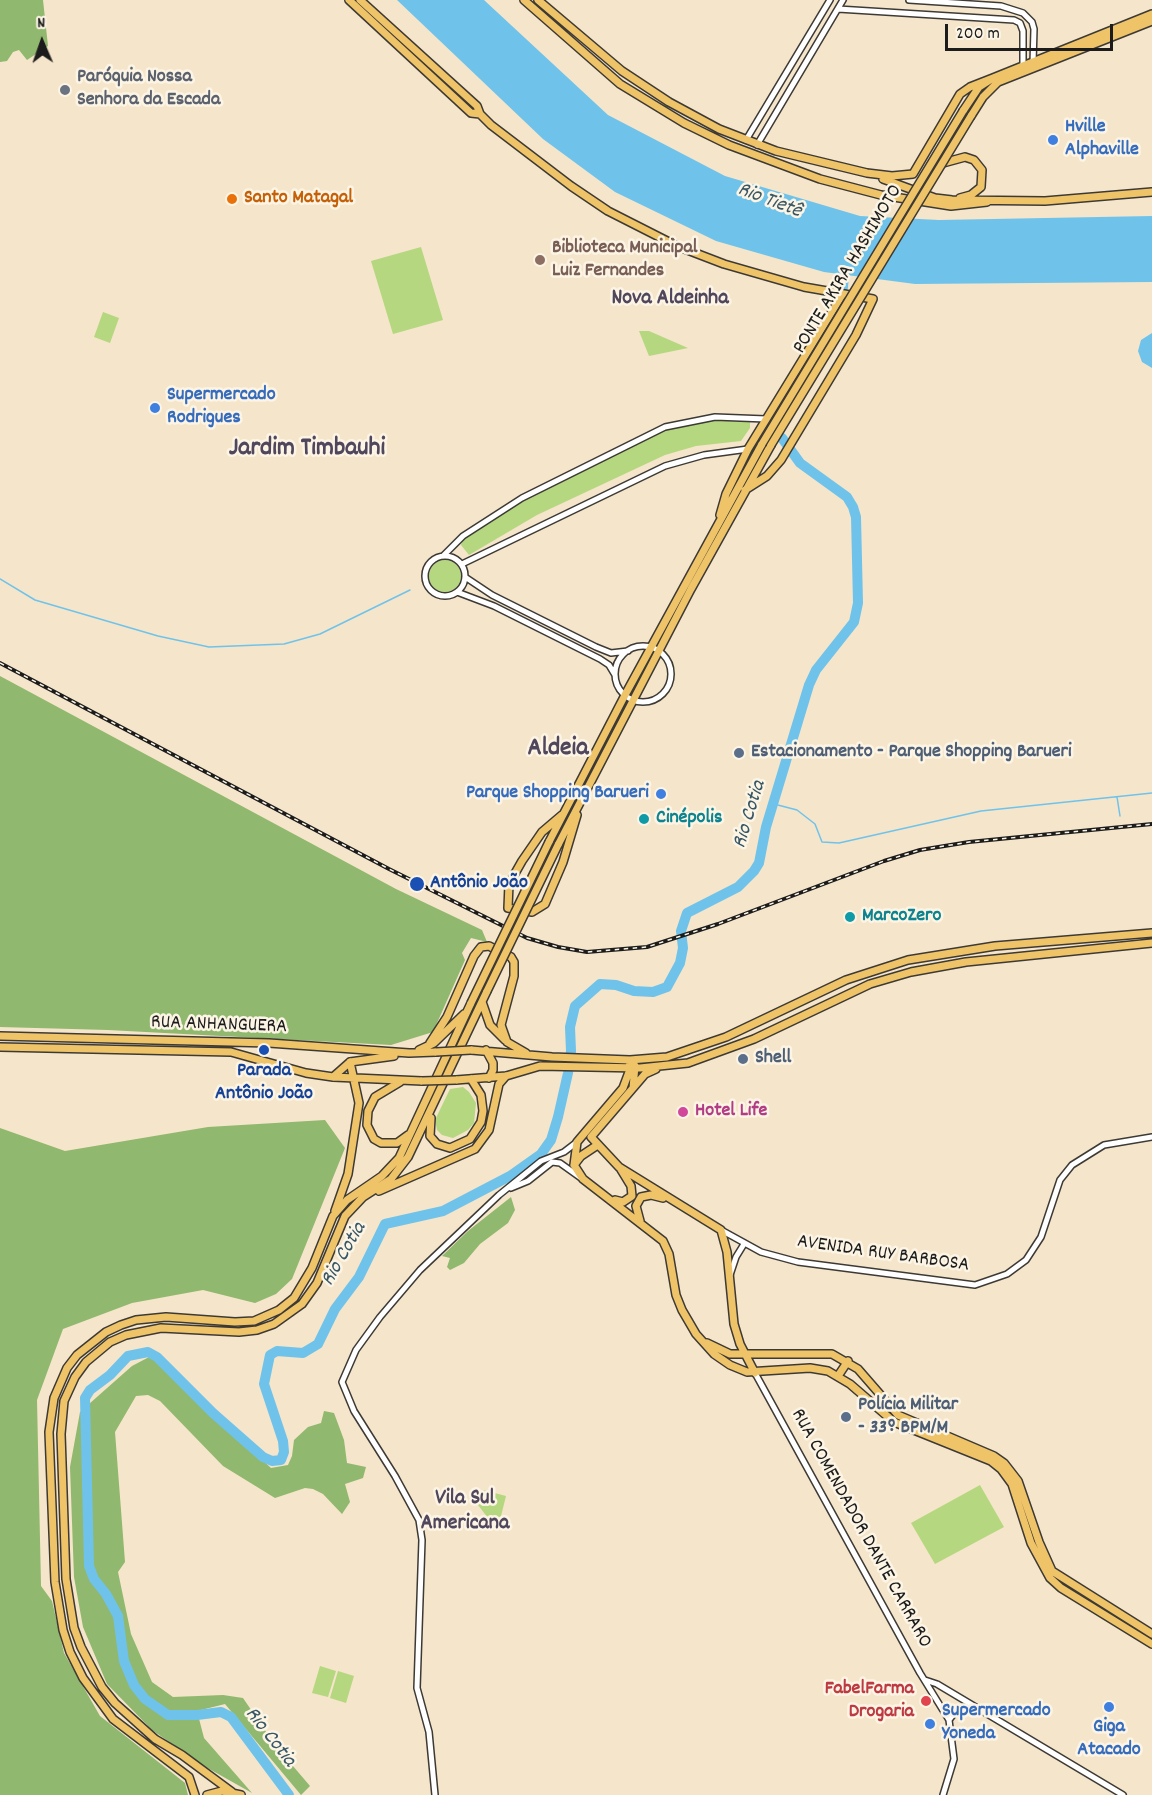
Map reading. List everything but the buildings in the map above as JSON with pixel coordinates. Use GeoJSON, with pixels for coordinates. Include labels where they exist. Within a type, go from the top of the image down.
{"type":"FeatureCollection","features":[{"type":"Feature","properties":{"kind":"main road"},"geometry":{"type":"LineString","coordinates":[[349,0],[471,113],[480,114],[571,186],[640,228],[677,246],[724,264],[827,292],[873,298],[862,324],[781,460],[767,477],[745,490]]}},
{"type":"Feature","properties":{"kind":"main road"},"geometry":{"type":"LineString","coordinates":[[360,0],[477,105],[480,114]]}},
{"type":"Feature","properties":{"kind":"main road"},"geometry":{"type":"LineString","coordinates":[[524,0],[609,76],[652,105],[714,138],[820,179],[855,188],[951,206],[987,202]]}},
{"type":"Feature","properties":{"kind":"main road"},"geometry":{"type":"LineString","coordinates":[[538,0],[617,67],[669,102],[719,129],[757,145],[861,172],[935,198],[987,202],[1045,201],[1152,192]]}},
{"type":"Feature","properties":{"kind":"main road"},"geometry":{"type":"LineString","coordinates":[[861,172],[892,177],[913,174],[960,94],[970,87],[1033,64],[1152,14]]}},
{"type":"Feature","properties":{"kind":"main road"},"geometry":{"type":"LineString","coordinates":[[1033,64],[1152,21]]}},
{"type":"Feature","properties":{"kind":"main road"},"geometry":{"type":"LineString","coordinates":[[609,76],[617,67]]}},
{"type":"Feature","properties":{"kind":"main road","name":"PONTE AKIRA HASHIMOTO"},"geometry":{"type":"LineString","coordinates":[[581,801],[771,445],[971,116],[991,87],[1023,68]]}},
{"type":"Feature","properties":{"kind":"main road","name":"PONTE AKIRA HASHIMOTO"},"geometry":{"type":"LineString","coordinates":[[719,523],[762,444],[963,111],[979,87],[993,78]]}},
{"type":"Feature","properties":{"kind":"main road"},"geometry":{"type":"LineString","coordinates":[[714,138],[719,129]]}},
{"type":"Feature","properties":{"kind":"main road"},"geometry":{"type":"LineString","coordinates":[[943,164],[965,157],[974,160],[982,170],[982,182],[977,191],[952,200]]}},
{"type":"Feature","properties":{"kind":"main road"},"geometry":{"type":"LineString","coordinates":[[855,188],[886,193],[893,191],[895,183]]}},
{"type":"Feature","properties":{"kind":"main road"},"geometry":{"type":"LineString","coordinates":[[827,292],[833,299],[834,308]]}},
{"type":"Feature","properties":{"kind":"main road"},"geometry":{"type":"LineString","coordinates":[[333,1216],[352,1195],[392,1167],[412,1131],[562,815],[719,523],[723,502],[748,449],[842,295]]}},
{"type":"Feature","properties":{"kind":"main road"},"geometry":{"type":"LineString","coordinates":[[562,815],[543,832],[522,861],[509,884],[508,908],[532,912],[538,911],[545,904],[562,862],[581,801]]}},
{"type":"Feature","properties":{"kind":"main road"},"geometry":{"type":"LineString","coordinates":[[232,1792],[182,1755],[155,1739],[132,1719],[102,1687],[81,1647],[74,1628],[66,1579],[61,1434],[64,1401],[75,1377],[86,1362],[110,1342],[126,1335],[161,1328],[239,1332],[257,1330],[288,1316],[309,1296],[324,1266],[339,1225],[363,1197],[386,1183],[401,1168],[434,1107],[482,1001],[581,801]]}},
{"type":"Feature","properties":{"kind":"main road","name":"RUA ANHANGUERA"},"geometry":{"type":"LineString","coordinates":[[0,1036],[270,1043],[409,1053],[486,1050],[552,1057],[633,1060],[667,1057],[696,1048],[846,980],[908,960],[995,946],[1152,933]]}},
{"type":"Feature","properties":{"kind":"main road"},"geometry":{"type":"LineString","coordinates":[[574,1165],[594,1147],[591,1137],[645,1074],[661,1067],[714,1055],[870,984],[911,972],[966,962],[1152,943]]}},
{"type":"Feature","properties":{"kind":"main road"},"geometry":{"type":"LineString","coordinates":[[427,1047],[447,1017],[474,956],[481,947],[489,946],[512,957],[514,962],[514,976],[502,1017],[503,1033],[507,1042]]}},
{"type":"Feature","properties":{"kind":"main road"},"geometry":{"type":"LineString","coordinates":[[482,1001],[490,1025],[507,1042],[531,1055]]}},
{"type":"Feature","properties":{"kind":"main road"},"geometry":{"type":"LineString","coordinates":[[333,1077],[350,1062],[409,1053],[427,1047],[441,1038],[470,1006]]}},
{"type":"Feature","properties":{"kind":"main road","name":"RUA ANHANGUERA"},"geometry":{"type":"LineString","coordinates":[[0,1047],[231,1052],[306,1073],[401,1082],[489,1078],[506,1076],[540,1066],[661,1067]]}},
{"type":"Feature","properties":{"kind":"main road"},"geometry":{"type":"LineString","coordinates":[[486,1050],[493,1063],[489,1078]]}},
{"type":"Feature","properties":{"kind":"main road"},"geometry":{"type":"LineString","coordinates":[[633,1060],[633,1088]]}},
{"type":"Feature","properties":{"kind":"main road"},"geometry":{"type":"LineString","coordinates":[[195,1795],[189,1777],[113,1719],[83,1678],[66,1641],[58,1607],[55,1571],[49,1432],[54,1398],[67,1368],[77,1355],[106,1332],[122,1325],[136,1320],[166,1317],[235,1322],[254,1321],[279,1310],[294,1298],[303,1284],[333,1216],[348,1174],[359,1094],[352,1078],[350,1062]]}},
{"type":"Feature","properties":{"kind":"main road"},"geometry":{"type":"LineString","coordinates":[[632,1068],[623,1088],[577,1142],[574,1165],[583,1179],[656,1234],[667,1247],[676,1295],[701,1339],[714,1354],[729,1365],[755,1373],[810,1368],[828,1371],[850,1384],[894,1422],[966,1449],[1001,1469],[1012,1484],[1031,1543],[1061,1588],[1152,1644]]}},
{"type":"Feature","properties":{"kind":"main road"},"geometry":{"type":"LineString","coordinates":[[363,1197],[424,1174],[474,1149],[489,1130],[499,1084],[506,1076]]}},
{"type":"Feature","properties":{"kind":"main road"},"geometry":{"type":"LineString","coordinates":[[434,1107],[429,1129],[430,1136],[437,1144],[450,1148],[457,1147],[470,1139],[481,1122],[483,1111],[481,1095],[471,1079]]}},
{"type":"Feature","properties":{"kind":"main road"},"geometry":{"type":"LineString","coordinates":[[401,1082],[375,1097],[368,1111],[367,1125],[374,1139],[381,1143],[397,1143],[412,1131]]}},
{"type":"Feature","properties":{"kind":"main road","name":"AVENIDA RUY BARBOSA"},"geometry":{"type":"LineString","coordinates":[[577,1142],[594,1147],[620,1167],[721,1230]]}},
{"type":"Feature","properties":{"kind":"main road"},"geometry":{"type":"LineString","coordinates":[[600,1191],[623,1202],[632,1196],[631,1186],[620,1167]]}},
{"type":"Feature","properties":{"kind":"main road"},"geometry":{"type":"LineString","coordinates":[[641,1222],[636,1206],[641,1197],[651,1195],[671,1200]]}},
{"type":"Feature","properties":{"kind":"main road","name":"RUA COMENDADOR DANTE CARRARO"},"geometry":{"type":"LineString","coordinates":[[721,1230],[726,1241],[734,1324],[755,1373]]}},
{"type":"Feature","properties":{"kind":"main road"},"geometry":{"type":"LineString","coordinates":[[701,1339],[721,1351],[832,1354],[848,1361],[861,1371],[898,1415],[981,1449],[1004,1463],[1018,1481],[1050,1573],[1152,1634]]}},
{"type":"Feature","properties":{"kind":"main road"},"geometry":{"type":"LineString","coordinates":[[838,1376],[848,1361]]}},
{"type":"Feature","properties":{"kind":"main road"},"geometry":{"type":"LineString","coordinates":[[850,1384],[861,1371]]}},
{"type":"Feature","properties":{"kind":"main road"},"geometry":{"type":"LineString","coordinates":[[207,1795],[222,1791],[241,1795]]}},
{"type":"Feature","properties":{"kind":"street"},"geometry":{"type":"LineString","coordinates":[[746,141],[830,0]]}},
{"type":"Feature","properties":{"kind":"street"},"geometry":{"type":"LineString","coordinates":[[757,145],[843,0]]}},
{"type":"Feature","properties":{"kind":"street"},"geometry":{"type":"LineString","coordinates":[[909,0],[1001,6],[1023,13],[1032,22],[1034,30],[1033,64]]}},
{"type":"Feature","properties":{"kind":"street"},"geometry":{"type":"LineString","coordinates":[[941,14],[942,2]]}},
{"type":"Feature","properties":{"kind":"street"},"geometry":{"type":"LineString","coordinates":[[838,9],[1003,18],[1020,22],[1023,31],[1023,68]]}},
{"type":"Feature","properties":{"kind":"street"},"geometry":{"type":"LineString","coordinates":[[443,556],[454,543],[537,490],[665,427],[715,417],[766,419]]}},
{"type":"Feature","properties":{"kind":"street"},"geometry":{"type":"LineString","coordinates":[[462,564],[665,466],[704,455],[748,449]]}},
{"type":"Feature","properties":{"kind":"street"},"geometry":{"type":"LineString","coordinates":[[454,543],[456,558]]}},
{"type":"Feature","properties":{"kind":"street"},"geometry":{"type":"LineString","coordinates":[[443,556],[456,558],[462,564],[465,577],[457,592],[445,597],[439,596],[426,584],[427,566],[435,558],[443,556]]}},
{"type":"Feature","properties":{"kind":"street"},"geometry":{"type":"LineString","coordinates":[[457,592],[494,606],[600,658],[615,675],[618,686],[625,695],[634,700],[652,700],[662,694],[668,684],[669,667],[660,652],[639,647],[611,653],[492,595],[465,577]]}},
{"type":"Feature","properties":{"kind":"street"},"geometry":{"type":"LineString","coordinates":[[615,675],[620,659],[628,651]]}},
{"type":"Feature","properties":{"kind":"street","name":"AVENIDA RUY BARBOSA"},"geometry":{"type":"LineString","coordinates":[[721,1230],[761,1252],[806,1263],[975,1285],[986,1283],[1007,1274],[1026,1260],[1041,1237],[1060,1180],[1072,1165],[1104,1145],[1152,1137]]}},
{"type":"Feature","properties":{"kind":"street"},"geometry":{"type":"LineString","coordinates":[[435,1795],[429,1732],[417,1688],[422,1540],[419,1520],[395,1476],[354,1411],[342,1388],[342,1382],[356,1350],[403,1288],[449,1242],[541,1161],[564,1152],[577,1142]]}},
{"type":"Feature","properties":{"kind":"street"},"geometry":{"type":"LineString","coordinates":[[509,1188],[528,1181],[552,1162],[560,1163],[583,1179]]}},
{"type":"Feature","properties":{"kind":"street"},"geometry":{"type":"LineString","coordinates":[[729,1279],[733,1263],[744,1244]]}},
{"type":"Feature","properties":{"kind":"street","name":"RUA COMENDADOR DANTE CARRARO"},"geometry":{"type":"LineString","coordinates":[[755,1373],[949,1720],[954,1759],[943,1795]]}},
{"type":"Feature","properties":{"kind":"street"},"geometry":{"type":"LineString","coordinates":[[925,1680],[937,1684],[1123,1795]]}},
{"type":"Feature","properties":{"kind":"street"},"geometry":{"type":"LineString","coordinates":[[949,1720],[961,1708],[972,1706]]}},
{"type":"Feature","properties":{"kind":"green space"},"geometry":{"type":"Polygon","coordinates":[[[0,0],[43,0],[48,46],[27,60],[19,50],[13,52],[7,61],[0,62],[0,0]]]}},
{"type":"Feature","properties":{"kind":"green space"},"geometry":{"type":"Polygon","coordinates":[[[421,247],[443,320],[393,334],[371,261],[421,247]]]}},
{"type":"Feature","properties":{"kind":"green space"},"geometry":{"type":"Polygon","coordinates":[[[103,312],[119,318],[110,343],[94,337],[103,312]]]}},
{"type":"Feature","properties":{"kind":"green space"},"geometry":{"type":"Polygon","coordinates":[[[639,331],[649,331],[688,348],[649,356],[639,331]]]}},
{"type":"Feature","properties":{"kind":"green space"},"geometry":{"type":"Polygon","coordinates":[[[705,420],[750,422],[750,428],[741,441],[696,446],[665,455],[537,515],[469,555],[461,545],[463,537],[529,495],[666,430],[705,420]]]}},
{"type":"Feature","properties":{"kind":"green space"},"geometry":{"type":"Polygon","coordinates":[[[445,560],[456,565],[461,576],[456,587],[445,592],[434,587],[429,576],[434,565],[445,560]]]}},
{"type":"Feature","properties":{"kind":"green space"},"geometry":{"type":"Polygon","coordinates":[[[0,676],[396,889],[482,930],[487,942],[471,938],[462,953],[465,960],[433,1032],[391,1045],[108,1030],[0,1027],[0,676]]]}},
{"type":"Feature","properties":{"kind":"green space"},"geometry":{"type":"Polygon","coordinates":[[[463,1087],[476,1103],[474,1123],[468,1130],[453,1138],[442,1135],[437,1130],[435,1120],[450,1089],[463,1087]]]}},
{"type":"Feature","properties":{"kind":"green space"},"geometry":{"type":"Polygon","coordinates":[[[325,1120],[345,1148],[292,1279],[276,1294],[255,1303],[203,1290],[132,1303],[63,1329],[37,1400],[41,1586],[52,1601],[64,1653],[100,1716],[185,1783],[188,1795],[0,1795],[0,1128],[65,1151],[208,1127],[325,1120]]]}},
{"type":"Feature","properties":{"kind":"green space"},"geometry":{"type":"Polygon","coordinates":[[[511,1197],[515,1210],[508,1223],[480,1244],[464,1263],[450,1270],[447,1267],[450,1258],[442,1256],[468,1231],[511,1197]]]}},
{"type":"Feature","properties":{"kind":"green space"},"geometry":{"type":"Polygon","coordinates":[[[151,1356],[271,1468],[288,1465],[294,1440],[308,1427],[321,1423],[324,1411],[334,1413],[344,1440],[347,1463],[366,1467],[363,1478],[345,1484],[350,1502],[342,1514],[323,1494],[313,1489],[305,1488],[275,1498],[223,1466],[160,1401],[148,1395],[136,1396],[115,1432],[125,1562],[118,1572],[131,1634],[152,1682],[173,1697],[223,1695],[243,1698],[275,1745],[310,1786],[301,1795],[225,1704],[197,1711],[204,1738],[252,1793],[204,1766],[152,1730],[107,1684],[83,1627],[74,1577],[70,1467],[80,1412],[132,1366],[151,1356]]]}},
{"type":"Feature","properties":{"kind":"green space"},"geometry":{"type":"Polygon","coordinates":[[[980,1485],[1004,1527],[935,1564],[911,1523],[980,1485]]]}},
{"type":"Feature","properties":{"kind":"green space"},"geometry":{"type":"Polygon","coordinates":[[[483,1490],[506,1496],[500,1520],[488,1518],[478,1505],[483,1490]]]}},
{"type":"Feature","properties":{"kind":"green space"},"geometry":{"type":"Polygon","coordinates":[[[320,1666],[336,1671],[328,1697],[312,1693],[320,1666]]]}},
{"type":"Feature","properties":{"kind":"green space"},"geometry":{"type":"Polygon","coordinates":[[[338,1671],[354,1676],[346,1703],[330,1698],[338,1671]]]}},
{"type":"Feature","properties":{"kind":"water","name":"Rio Tietê"},"geometry":{"type":"Polygon","coordinates":[[[397,0],[484,0],[608,115],[725,176],[860,216],[939,220],[1152,216],[1152,282],[915,284],[824,272],[716,241],[615,192],[543,139],[397,0]]]}},
{"type":"Feature","properties":{"kind":"water"},"geometry":{"type":"Polygon","coordinates":[[[1152,333],[1152,368],[1142,362],[1138,351],[1141,340],[1152,333]]]}},
{"type":"Feature","properties":{"kind":"waterway","name":"Rio Cotia"},"geometry":{"type":"LineString","coordinates":[[843,287],[845,263]]}},
{"type":"Feature","properties":{"kind":"waterway","name":"Rio Cotia"},"geometry":{"type":"LineString","coordinates":[[289,1795],[231,1717],[221,1712],[168,1715],[145,1699],[134,1685],[124,1661],[118,1616],[106,1594],[94,1579],[89,1566],[85,1398],[90,1390],[110,1375],[128,1356],[148,1352],[157,1357],[213,1413],[263,1457],[272,1461],[281,1460],[284,1452],[283,1441],[264,1384],[270,1355],[277,1351],[303,1353],[318,1344],[335,1309],[359,1277],[385,1224],[443,1211],[510,1176],[541,1154],[551,1140],[558,1117],[568,1073],[571,1051],[570,1027],[575,1006],[600,984],[616,985],[634,991],[653,992],[667,987],[680,963],[683,948],[681,931],[687,913],[738,887],[754,871],[759,863],[766,827],[809,685],[816,670],[854,622],[858,603],[856,517],[853,507],[847,497],[800,463],[782,438]]}},
{"type":"Feature","properties":{"kind":"waterway"},"geometry":{"type":"LineString","coordinates":[[0,579],[35,600],[158,636],[209,647],[284,644],[320,634],[410,590]]}},
{"type":"Feature","properties":{"kind":"waterway"},"geometry":{"type":"LineString","coordinates":[[774,804],[797,810],[815,824],[822,842],[839,843],[981,811],[1152,793]]}},
{"type":"Feature","properties":{"kind":"waterway"},"geometry":{"type":"LineString","coordinates":[[1117,797],[1120,816]]}},
{"type":"Feature","properties":{"kind":"railway"},"geometry":{"type":"LineString","coordinates":[[0,663],[389,869],[527,938],[587,952],[647,947],[718,924],[884,861],[920,850],[969,842],[1152,824]]}},
{"type":"Feature","properties":{"kind":"place","name":"Paróquia Nossa Senhora da Escada"},"geometry":{"type":"Point","coordinates":[65,90]}},
{"type":"Feature","properties":{"kind":"place","name":"Hville Alphaville"},"geometry":{"type":"Point","coordinates":[1053,140]}},
{"type":"Feature","properties":{"kind":"place","name":"Santo Matagal"},"geometry":{"type":"Point","coordinates":[232,199]}},
{"type":"Feature","properties":{"kind":"place","name":"Biblioteca Municipal Luiz Fernandes"},"geometry":{"type":"Point","coordinates":[540,260]}},
{"type":"Feature","properties":{"kind":"place","name":"Supermercado Rodrigues"},"geometry":{"type":"Point","coordinates":[155,408]}},
{"type":"Feature","properties":{"kind":"place","name":"Estacionamento - Parque Shopping Barueri"},"geometry":{"type":"Point","coordinates":[739,753]}},
{"type":"Feature","properties":{"kind":"place","name":"Parque Shopping Barueri"},"geometry":{"type":"Point","coordinates":[661,794]}},
{"type":"Feature","properties":{"kind":"place","name":"Cinépolis"},"geometry":{"type":"Point","coordinates":[644,819]}},
{"type":"Feature","properties":{"kind":"place","name":"Antônio João"},"geometry":{"type":"Point","coordinates":[417,884]}},
{"type":"Feature","properties":{"kind":"place","name":"MarcoZero"},"geometry":{"type":"Point","coordinates":[850,917]}},
{"type":"Feature","properties":{"kind":"place","name":"Parada Antônio João"},"geometry":{"type":"Point","coordinates":[264,1050]}},
{"type":"Feature","properties":{"kind":"place","name":"Shell"},"geometry":{"type":"Point","coordinates":[743,1059]}},
{"type":"Feature","properties":{"kind":"place","name":"Hotel Life"},"geometry":{"type":"Point","coordinates":[683,1112]}},
{"type":"Feature","properties":{"kind":"place","name":"Polícia Militar - 33º BPM/M"},"geometry":{"type":"Point","coordinates":[846,1417]}},
{"type":"Feature","properties":{"kind":"place","name":"FabelFarma Drogaria"},"geometry":{"type":"Point","coordinates":[926,1701]}},
{"type":"Feature","properties":{"kind":"place","name":"Giga Atacado"},"geometry":{"type":"Point","coordinates":[1109,1707]}},
{"type":"Feature","properties":{"kind":"place","name":"Supermercado Yoneda"},"geometry":{"type":"Point","coordinates":[930,1724]}},
{"type":"Feature","properties":{"kind":"district","name":"Nova Aldeinha"},"geometry":{"type":"Point","coordinates":[670,300]}},
{"type":"Feature","properties":{"kind":"district","name":"Jardim Timbauhi"},"geometry":{"type":"Point","coordinates":[307,450]}},
{"type":"Feature","properties":{"kind":"district","name":"Aldeia"},"geometry":{"type":"Point","coordinates":[558,750]}},
{"type":"Feature","properties":{"kind":"district","name":"Vila Sul Americana"},"geometry":{"type":"Point","coordinates":[465,1512]}}]}
